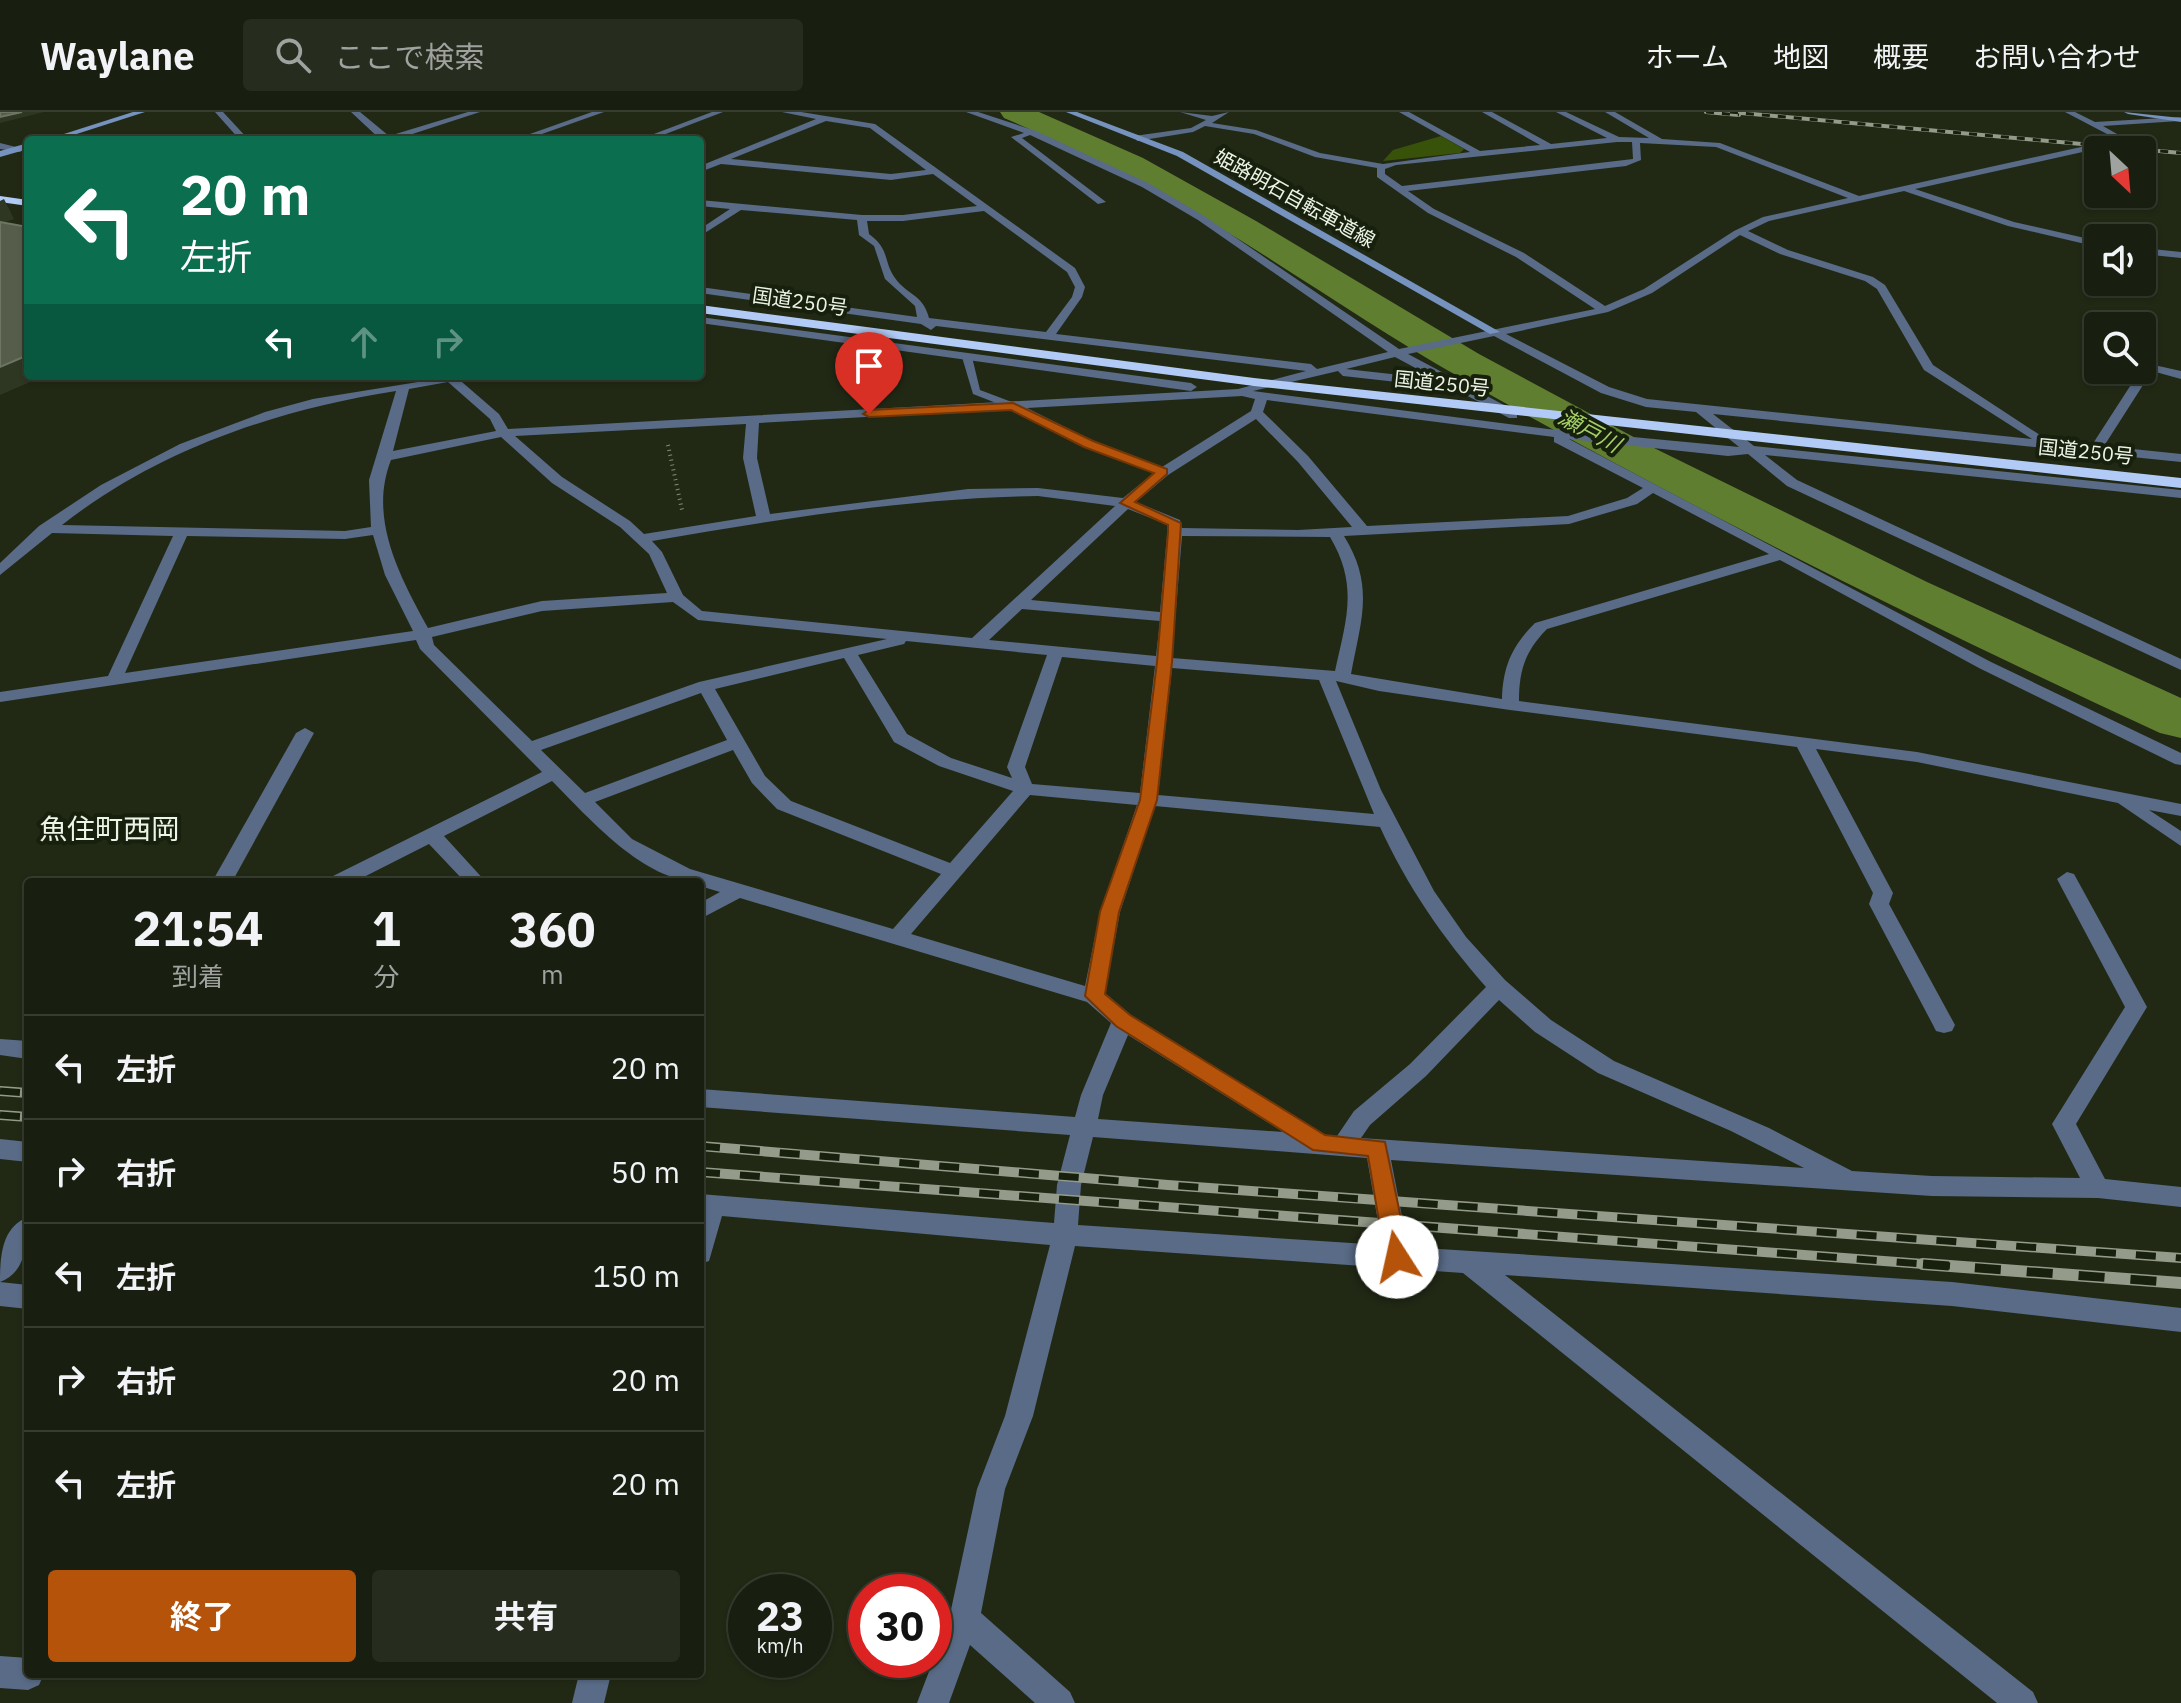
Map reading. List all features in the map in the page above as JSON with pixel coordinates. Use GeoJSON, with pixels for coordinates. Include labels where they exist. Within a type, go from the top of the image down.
{"type":"FeatureCollection","features":[{"type":"Feature","properties":{"kind":"highway"},"geometry":{"type":"LineString","coordinates":[[0,187],[24,190]]}},
{"type":"Feature","properties":{"kind":"highway"},"geometry":{"type":"LineString","coordinates":[[0,199],[24,202]]}},
{"type":"Feature","properties":{"kind":"highway","name":"国道250号"},"geometry":{"type":"LineString","coordinates":[[704,300],[1442,405],[2074,465],[2181,469]]}},
{"type":"Feature","properties":{"kind":"highway","name":"国道250号"},"geometry":{"type":"LineString","coordinates":[[704,309],[914,330]]}},
{"type":"Feature","properties":{"kind":"highway","name":"国道250号"},"geometry":{"type":"LineString","coordinates":[[2074,465],[2181,483]]}},
{"type":"Feature","properties":{"kind":"main road"},"geometry":{"type":"LineString","coordinates":[[62,136],[141,112]]}},
{"type":"Feature","properties":{"kind":"main road","name":"姫路明石自転車道線"},"geometry":{"type":"LineString","coordinates":[[1070,112],[1194,162],[1490,333]]}},
{"type":"Feature","properties":{"kind":"main road"},"geometry":{"type":"LineString","coordinates":[[2128,112],[2180,120]]}},
{"type":"Feature","properties":{"kind":"main road"},"geometry":{"type":"LineString","coordinates":[[0,154],[24,148]]}},
{"type":"Feature","properties":{"kind":"street"},"geometry":{"type":"LineString","coordinates":[[219,112],[241,136]]}},
{"type":"Feature","properties":{"kind":"street"},"geometry":{"type":"LineString","coordinates":[[355,112],[382,136]]}},
{"type":"Feature","properties":{"kind":"street"},"geometry":{"type":"LineString","coordinates":[[400,136],[476,112]]}},
{"type":"Feature","properties":{"kind":"street"},"geometry":{"type":"LineString","coordinates":[[529,136],[600,112]]}},
{"type":"Feature","properties":{"kind":"street"},"geometry":{"type":"LineString","coordinates":[[653,136],[719,112]]}},
{"type":"Feature","properties":{"kind":"street"},"geometry":{"type":"LineString","coordinates":[[786,112],[872,126],[1071,270],[1080,287],[1077,297],[1048,337]]}},
{"type":"Feature","properties":{"kind":"street"},"geometry":{"type":"LineString","coordinates":[[970,112],[1033,133],[1096,160],[1201,218],[1397,353],[1453,384],[1654,487],[1985,665],[2181,760]]}},
{"type":"Feature","properties":{"kind":"street"},"geometry":{"type":"LineString","coordinates":[[1184,112],[1207,121],[1256,132],[1318,155],[1383,167],[1477,153],[1617,139],[1717,145],[1856,198]]}},
{"type":"Feature","properties":{"kind":"street"},"geometry":{"type":"LineString","coordinates":[[1137,138],[1177,133],[1225,112]]}},
{"type":"Feature","properties":{"kind":"street"},"geometry":{"type":"LineString","coordinates":[[1403,112],[1477,153]]}},
{"type":"Feature","properties":{"kind":"street"},"geometry":{"type":"LineString","coordinates":[[1486,112],[1549,146]]}},
{"type":"Feature","properties":{"kind":"street"},"geometry":{"type":"LineString","coordinates":[[1560,112],[1617,139]]}},
{"type":"Feature","properties":{"kind":"street"},"geometry":{"type":"LineString","coordinates":[[1609,112],[1643,133],[1673,144]]}},
{"type":"Feature","properties":{"kind":"street"},"geometry":{"type":"LineString","coordinates":[[385,457],[504,433],[1240,393],[1397,353],[1604,310],[1648,291],[1766,219],[2084,149],[2113,134],[2069,112]]}},
{"type":"Feature","properties":{"kind":"street"},"geometry":{"type":"LineString","coordinates":[[704,167],[826,118]]}},
{"type":"Feature","properties":{"kind":"street"},"geometry":{"type":"LineString","coordinates":[[2096,124],[2180,120]]}},
{"type":"Feature","properties":{"kind":"street"},"geometry":{"type":"LineString","coordinates":[[1033,133],[1015,137],[1101,202]]}},
{"type":"Feature","properties":{"kind":"street"},"geometry":{"type":"LineString","coordinates":[[1401,189],[1626,163],[1637,160],[1636,141]]}},
{"type":"Feature","properties":{"kind":"street"},"geometry":{"type":"LineString","coordinates":[[0,146],[24,148]]}},
{"type":"Feature","properties":{"kind":"street"},"geometry":{"type":"LineString","coordinates":[[1055,167],[1096,160]]}},
{"type":"Feature","properties":{"kind":"street"},"geometry":{"type":"LineString","coordinates":[[720,161],[891,177],[935,171]]}},
{"type":"Feature","properties":{"kind":"street"},"geometry":{"type":"LineString","coordinates":[[1383,167],[1380,175],[1431,211],[1554,275],[1604,310]]}},
{"type":"Feature","properties":{"kind":"street"},"geometry":{"type":"LineString","coordinates":[[1903,188],[2011,224],[2084,241]]}},
{"type":"Feature","properties":{"kind":"street"},"geometry":{"type":"LineString","coordinates":[[704,203],[862,218],[903,218],[986,208]]}},
{"type":"Feature","properties":{"kind":"street"},"geometry":{"type":"LineString","coordinates":[[704,230],[739,207]]}},
{"type":"Feature","properties":{"kind":"street"},"geometry":{"type":"LineString","coordinates":[[862,218],[864,235],[878,245],[890,279],[920,305],[914,330]]}},
{"type":"Feature","properties":{"kind":"street"},"geometry":{"type":"LineString","coordinates":[[1741,232],[1784,252],[1869,279],[1881,287],[1928,367],[2049,444]]}},
{"type":"Feature","properties":{"kind":"street"},"geometry":{"type":"LineString","coordinates":[[2156,252],[2181,255]]}},
{"type":"Feature","properties":{"kind":"street"},"geometry":{"type":"LineString","coordinates":[[704,291],[914,330],[1048,337],[1453,384]]}},
{"type":"Feature","properties":{"kind":"street"},"geometry":{"type":"LineString","coordinates":[[704,321],[1548,433],[1728,452],[1754,450],[2181,494]]}},
{"type":"Feature","properties":{"kind":"street"},"geometry":{"type":"LineString","coordinates":[[914,330],[967,357]]}},
{"type":"Feature","properties":{"kind":"street"},"geometry":{"type":"LineString","coordinates":[[1490,333],[1622,397],[1702,411],[2181,458]]}},
{"type":"Feature","properties":{"kind":"street"},"geometry":{"type":"LineString","coordinates":[[2096,449],[2149,366],[2181,375]]}},
{"type":"Feature","properties":{"kind":"street"},"geometry":{"type":"LineString","coordinates":[[0,571],[44,529],[140,466],[230,427],[314,403],[436,380]]}},
{"type":"Feature","properties":{"kind":"street"},"geometry":{"type":"LineString","coordinates":[[452,380],[495,417],[504,433],[557,480],[625,524],[655,552],[676,597],[698,615],[1334,676],[1379,686],[1510,705],[1917,757],[2181,810]]}},
{"type":"Feature","properties":{"kind":"street"},"geometry":{"type":"LineString","coordinates":[[403,388],[376,480],[376,519],[392,575],[423,634],[426,646],[625,843],[696,878]]}},
{"type":"Feature","properties":{"kind":"street"},"geometry":{"type":"LineString","coordinates":[[976,643],[1163,472],[1257,413],[1262,395]]}},
{"type":"Feature","properties":{"kind":"street"},"geometry":{"type":"LineString","coordinates":[[1013,406],[1088,444],[1163,472]]}},
{"type":"Feature","properties":{"kind":"street"},"geometry":{"type":"LineString","coordinates":[[1702,411],[1792,483],[2181,665]]}},
{"type":"Feature","properties":{"kind":"street"},"geometry":{"type":"LineString","coordinates":[[1257,413],[1303,459],[1364,532]]}},
{"type":"Feature","properties":{"kind":"street"},"geometry":{"type":"LineString","coordinates":[[753,420],[750,458],[764,519]]}},
{"type":"Feature","properties":{"kind":"street"},"geometry":{"type":"LineString","coordinates":[[1175,532],[1335,533],[1569,520],[1632,501],[1654,487]]}},
{"type":"Feature","properties":{"kind":"street"},"geometry":{"type":"LineString","coordinates":[[640,539],[764,519],[968,493],[1038,492],[1126,503],[1175,523],[1164,662],[1148,800],[1110,912],[1094,996]]}},
{"type":"Feature","properties":{"kind":"street"},"geometry":{"type":"LineString","coordinates":[[44,529],[345,535],[379,530]]}},
{"type":"Feature","properties":{"kind":"street"},"geometry":{"type":"LineString","coordinates":[[115,678],[182,532]]}},
{"type":"Feature","properties":{"kind":"street"},"geometry":{"type":"LineString","coordinates":[[1335,533],[1347,553],[1358,598],[1334,676],[1384,821],[1419,888],[1484,972],[1520,1007],[1598,1062],[1788,1145],[1849,1181]]}},
{"type":"Feature","properties":{"kind":"street"},"geometry":{"type":"LineString","coordinates":[[1510,705],[1518,648],[1541,626],[1782,555]]}},
{"type":"Feature","properties":{"kind":"street"},"geometry":{"type":"LineString","coordinates":[[0,697],[423,634],[542,606],[676,597]]}},
{"type":"Feature","properties":{"kind":"street"},"geometry":{"type":"LineString","coordinates":[[1020,604],[1168,617]]}},
{"type":"Feature","properties":{"kind":"street"},"geometry":{"type":"LineString","coordinates":[[531,747],[705,686],[918,637]]}},
{"type":"Feature","properties":{"kind":"street"},"geometry":{"type":"LineString","coordinates":[[1025,789],[1016,767],[1056,651]]}},
{"type":"Feature","properties":{"kind":"street"},"geometry":{"type":"LineString","coordinates":[[848,652],[900,738],[945,762],[1025,789],[1384,821]]}},
{"type":"Feature","properties":{"kind":"street"},"geometry":{"type":"LineString","coordinates":[[705,686],[766,790],[784,805],[952,871]]}},
{"type":"Feature","properties":{"kind":"street"},"geometry":{"type":"LineString","coordinates":[[224,878],[305,733]]}},
{"type":"Feature","properties":{"kind":"street"},"geometry":{"type":"LineString","coordinates":[[583,800],[737,742]]}},
{"type":"Feature","properties":{"kind":"street"},"geometry":{"type":"LineString","coordinates":[[1803,742],[1883,893],[1879,904],[1944,1025]]}},
{"type":"Feature","properties":{"kind":"street"},"geometry":{"type":"LineString","coordinates":[[346,878],[552,774]]}},
{"type":"Feature","properties":{"kind":"street"},"geometry":{"type":"LineString","coordinates":[[898,936],[1025,789]]}},
{"type":"Feature","properties":{"kind":"street"},"geometry":{"type":"LineString","coordinates":[[2117,796],[2181,840]]}},
{"type":"Feature","properties":{"kind":"street"},"geometry":{"type":"LineString","coordinates":[[432,835],[472,878]]}},
{"type":"Feature","properties":{"kind":"street"},"geometry":{"type":"LineString","coordinates":[[2067,879],[2136,1007],[2064,1124],[2098,1188]]}},
{"type":"Feature","properties":{"kind":"street"},"geometry":{"type":"LineString","coordinates":[[704,881],[1094,996],[1123,1021],[1332,1145]]}},
{"type":"Feature","properties":{"kind":"street"},"geometry":{"type":"LineString","coordinates":[[704,910],[737,891]]}},
{"type":"Feature","properties":{"kind":"street"},"geometry":{"type":"LineString","coordinates":[[1332,1145],[1418,1070],[1499,987]]}},
{"type":"Feature","properties":{"kind":"street"},"geometry":{"type":"LineString","coordinates":[[933,1703],[964,1619],[991,1489],[1019,1416],[1065,1235],[1069,1185],[1092,1095],[1123,1021]]}},
{"type":"Feature","properties":{"kind":"street"},"geometry":{"type":"LineString","coordinates":[[0,1047],[24,1050]]}},
{"type":"Feature","properties":{"kind":"street"},"geometry":{"type":"LineString","coordinates":[[704,1098],[1849,1181],[1932,1186],[2098,1188],[2181,1197]]}},
{"type":"Feature","properties":{"kind":"street"},"geometry":{"type":"LineString","coordinates":[[1377,1148],[1397,1257]]}},
{"type":"Feature","properties":{"kind":"street"},"geometry":{"type":"LineString","coordinates":[[0,1149],[24,1152]]}},
{"type":"Feature","properties":{"kind":"street"},"geometry":{"type":"LineString","coordinates":[[706,1205],[1065,1235],[1952,1294],[2181,1320]]}},
{"type":"Feature","properties":{"kind":"street"},"geometry":{"type":"LineString","coordinates":[[0,1271],[24,1234]]}},
{"type":"Feature","properties":{"kind":"street"},"geometry":{"type":"LineString","coordinates":[[1469,1262],[2022,1703]]}},
{"type":"Feature","properties":{"kind":"street"},"geometry":{"type":"LineString","coordinates":[[0,1294],[24,1297]]}},
{"type":"Feature","properties":{"kind":"street"},"geometry":{"type":"LineString","coordinates":[[964,1619],[1059,1703]]}},
{"type":"Feature","properties":{"kind":"street"},"geometry":{"type":"LineString","coordinates":[[0,1672],[24,1674]]}},
{"type":"Feature","properties":{"kind":"street"},"geometry":{"type":"LineString","coordinates":[[588,1703],[594,1678]]}},
{"type":"Feature","properties":{"kind":"lane"},"geometry":{"type":"LineString","coordinates":[[967,357],[976,392],[1013,406]]}},
{"type":"Feature","properties":{"kind":"path"},"geometry":{"type":"LineString","coordinates":[[664,425],[687,530]]}},
{"type":"Feature","properties":{"kind":"green space"},"geometry":{"type":"Polygon","coordinates":[[[1441,136],[1464,149],[1460,153],[1383,161],[1393,150],[1441,136]]]}},
{"type":"Feature","properties":{"kind":"building"},"geometry":{"type":"Polygon","coordinates":[[[0,112],[22,112],[0,117],[0,112]]]}},
{"type":"Feature","properties":{"kind":"building"},"geometry":{"type":"Polygon","coordinates":[[[0,222],[24,226],[24,357],[0,367],[0,222]]]}},
{"type":"Feature","properties":{"kind":"waterway","name":"瀬戸川"},"geometry":{"type":"LineString","coordinates":[[1014,112],[1074,137],[1188,195],[1464,363],[1640,459],[1909,594],[2181,720]]}},
{"type":"Feature","properties":{"kind":"railway"},"geometry":{"type":"LineString","coordinates":[[1706,112],[1739,115]]}},
{"type":"Feature","properties":{"kind":"railway"},"geometry":{"type":"LineString","coordinates":[[1730,112],[2181,153]]}},
{"type":"Feature","properties":{"kind":"railway"},"geometry":{"type":"LineString","coordinates":[[0,1091],[24,1093]]}},
{"type":"Feature","properties":{"kind":"railway"},"geometry":{"type":"LineString","coordinates":[[0,1115],[24,1117]]}},
{"type":"Feature","properties":{"kind":"railway"},"geometry":{"type":"LineString","coordinates":[[704,1146],[1168,1185],[2181,1258]]}},
{"type":"Feature","properties":{"kind":"railway"},"geometry":{"type":"LineString","coordinates":[[704,1172],[1943,1265]]}},
{"type":"Feature","properties":{"kind":"railway"},"geometry":{"type":"LineString","coordinates":[[1923,1264],[1943,1265]]}},
{"type":"Feature","properties":{"kind":"railway"},"geometry":{"type":"LineString","coordinates":[[1943,1265],[2181,1283]]}},
{"type":"Feature","properties":{"kind":"railway"},"geometry":{"type":"LineString","coordinates":[[1943,1265],[1950,1266]]}},
{"type":"Feature","properties":{"kind":"district","name":"魚住町西岡"},"geometry":{"type":"Point","coordinates":[109,828]}},
{"type":"Feature","properties":{"kind":"route"},"geometry":{"type":"LineString","coordinates":[[869,414],[1013,406],[1088,444],[1163,472],[1126,503],[1175,523],[1175,532],[1148,800],[1110,912],[1094,996],[1123,1021],[1321,1144],[1377,1148],[1397,1257]]}}]}
